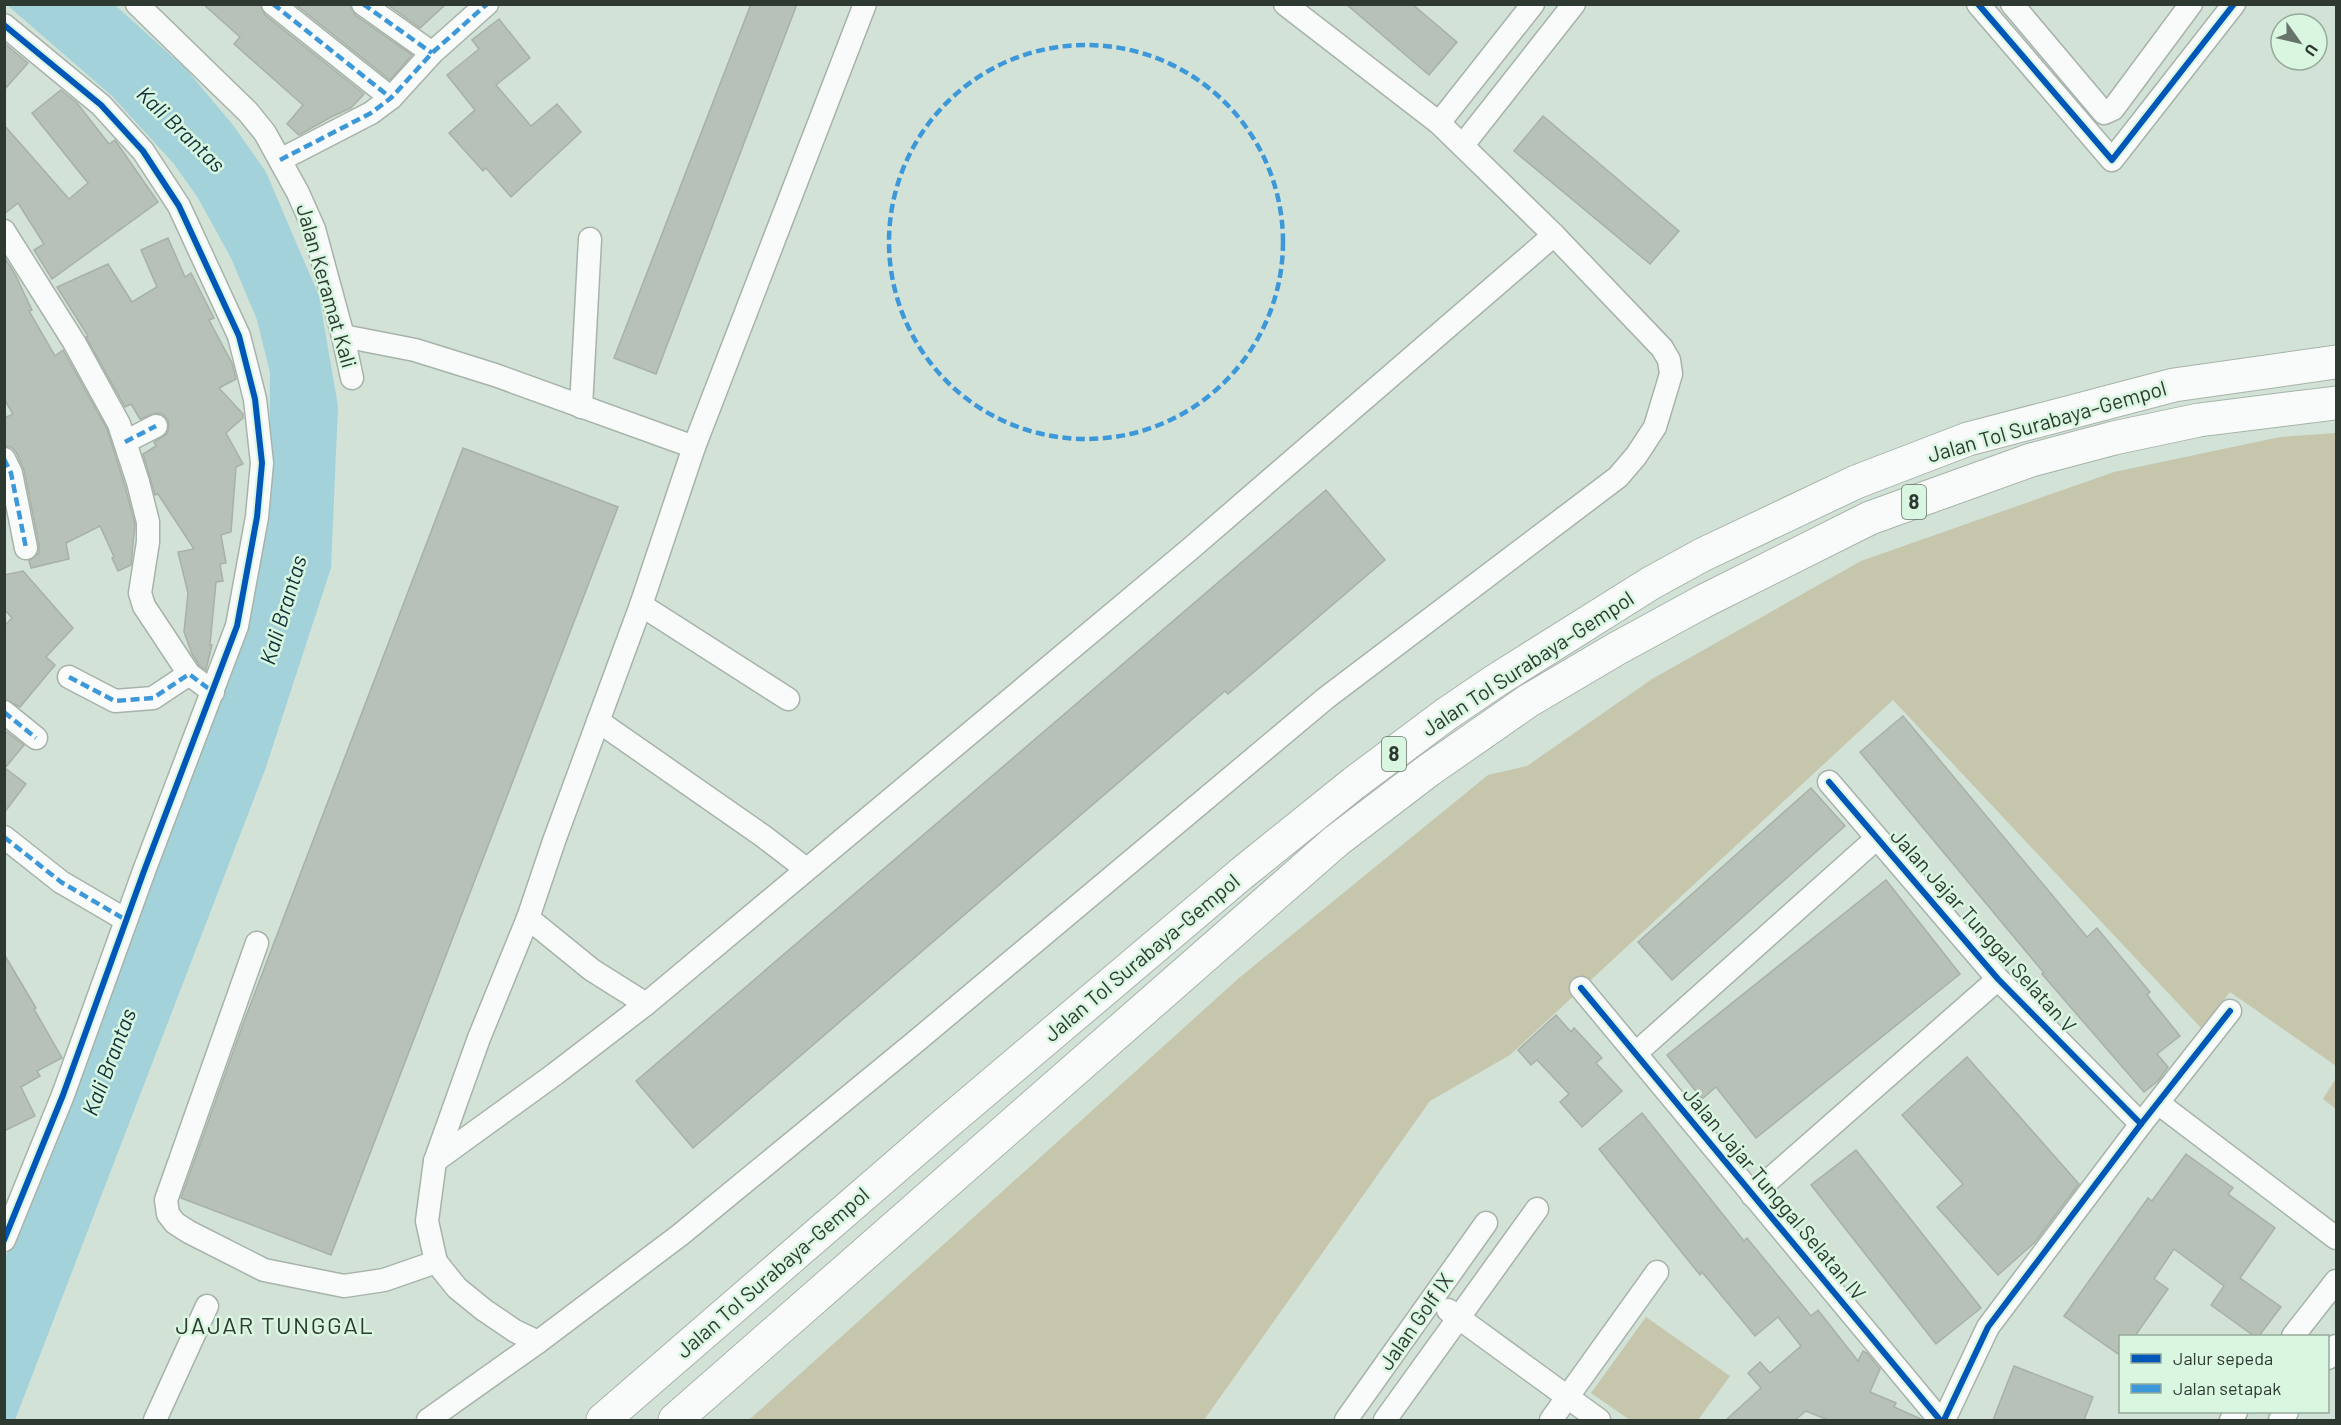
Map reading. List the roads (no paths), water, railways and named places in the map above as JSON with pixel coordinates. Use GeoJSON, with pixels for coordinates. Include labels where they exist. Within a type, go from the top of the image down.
{"type":"FeatureCollection","features":[{"type":"Feature","properties":{"kind":"highway","name":"Jalan Tol Surabaya–Gempol"},"geometry":{"type":"LineString","coordinates":[[609,1414],[1048,1037],[1233,881],[1354,783],[1495,681],[1651,584],[1702,555],[1856,482],[1968,439],[2174,385],[2337,362]]}},
{"type":"Feature","properties":{"kind":"highway","name":"Jalan Tol Surabaya–Gempol"},"geometry":{"type":"LineString","coordinates":[[675,1420],[1336,841],[1429,770],[1528,701],[1704,601],[1870,518],[2031,460],[2114,438],[2199,420],[2337,403]]}},
{"type":"Feature","properties":{"kind":"street"},"geometry":{"type":"LineString","coordinates":[[273,4],[391,98]]}},
{"type":"Feature","properties":{"kind":"street"},"geometry":{"type":"LineString","coordinates":[[363,4],[432,53]]}},
{"type":"Feature","properties":{"kind":"street"},"geometry":{"type":"LineString","coordinates":[[280,160],[371,113],[391,98],[432,53],[487,4]]}},
{"type":"Feature","properties":{"kind":"street"},"geometry":{"type":"LineString","coordinates":[[538,1342],[514,1331],[484,1310],[457,1288],[436,1262],[427,1221],[435,1161],[478,1038],[528,918],[641,604],[694,447],[865,4]]}},
{"type":"Feature","properties":{"kind":"street"},"geometry":{"type":"LineString","coordinates":[[428,1420],[538,1342],[716,1205],[915,1043],[1326,698],[1618,477],[1655,428],[1671,374],[1669,360],[1662,348],[1554,235],[1463,145],[1285,4]]}},
{"type":"Feature","properties":{"kind":"street"},"geometry":{"type":"LineString","coordinates":[[1438,123],[1533,4]]}},
{"type":"Feature","properties":{"kind":"street"},"geometry":{"type":"LineString","coordinates":[[1463,145],[1574,4]]}},
{"type":"Feature","properties":{"kind":"street"},"geometry":{"type":"LineString","coordinates":[[1978,4],[2112,160],[2234,4]]}},
{"type":"Feature","properties":{"kind":"street"},"geometry":{"type":"LineString","coordinates":[[2012,4],[2104,113],[2113,109],[2191,4]]}},
{"type":"Feature","properties":{"kind":"street","name":"Jalan Keramat Kali"},"geometry":{"type":"LineString","coordinates":[[144,7],[248,112],[265,133],[298,193],[314,229],[352,378]]}},
{"type":"Feature","properties":{"kind":"street"},"geometry":{"type":"LineString","coordinates":[[4,25],[101,105],[143,152],[179,206],[239,336],[255,399],[262,463],[257,517],[237,626],[126,920],[63,1095],[4,1240]]}},
{"type":"Feature","properties":{"kind":"street"},"geometry":{"type":"LineString","coordinates":[[4,231],[106,397],[125,442],[148,522],[148,542],[140,594],[144,606],[189,674],[213,692]]}},
{"type":"Feature","properties":{"kind":"street"},"geometry":{"type":"LineString","coordinates":[[435,1161],[555,1074],[646,1004],[1189,550],[1554,235]]}},
{"type":"Feature","properties":{"kind":"street"},"geometry":{"type":"LineString","coordinates":[[581,407],[590,239]]}},
{"type":"Feature","properties":{"kind":"street"},"geometry":{"type":"LineString","coordinates":[[343,336],[415,350],[694,447]]}},
{"type":"Feature","properties":{"kind":"street"},"geometry":{"type":"LineString","coordinates":[[125,442],[156,426]]}},
{"type":"Feature","properties":{"kind":"street"},"geometry":{"type":"LineString","coordinates":[[4,459],[11,473],[26,548]]}},
{"type":"Feature","properties":{"kind":"street"},"geometry":{"type":"LineString","coordinates":[[641,604],[788,699]]}},
{"type":"Feature","properties":{"kind":"street"},"geometry":{"type":"LineString","coordinates":[[69,677],[115,701],[153,698],[189,674]]}},
{"type":"Feature","properties":{"kind":"street"},"geometry":{"type":"LineString","coordinates":[[4,712],[36,738]]}},
{"type":"Feature","properties":{"kind":"street"},"geometry":{"type":"LineString","coordinates":[[598,721],[763,836],[806,869]]}},
{"type":"Feature","properties":{"kind":"street","name":"Jalan Jajar Tunggal Selatan V"},"geometry":{"type":"LineString","coordinates":[[1829,782],[1998,979],[2141,1124]]}},
{"type":"Feature","properties":{"kind":"street"},"geometry":{"type":"LineString","coordinates":[[4,837],[61,882],[126,920]]}},
{"type":"Feature","properties":{"kind":"street"},"geometry":{"type":"LineString","coordinates":[[1636,1053],[1877,838]]}},
{"type":"Feature","properties":{"kind":"street"},"geometry":{"type":"LineString","coordinates":[[528,918],[592,970],[646,1004]]}},
{"type":"Feature","properties":{"kind":"street"},"geometry":{"type":"LineString","coordinates":[[257,943],[166,1200],[168,1214],[175,1223],[189,1233],[264,1270],[344,1286],[384,1280],[436,1262]]}},
{"type":"Feature","properties":{"kind":"street"},"geometry":{"type":"LineString","coordinates":[[1752,1195],[1998,979]]}},
{"type":"Feature","properties":{"kind":"street","name":"Jalan Jajar Tunggal Selatan IV"},"geometry":{"type":"LineString","coordinates":[[1581,988],[1942,1420]]}},
{"type":"Feature","properties":{"kind":"street"},"geometry":{"type":"LineString","coordinates":[[1942,1420],[1988,1327],[2141,1124],[2230,1011]]}},
{"type":"Feature","properties":{"kind":"street"},"geometry":{"type":"LineString","coordinates":[[2158,1102],[2337,1238]]}},
{"type":"Feature","properties":{"kind":"street"},"geometry":{"type":"LineString","coordinates":[[1385,1420],[1537,1209]]}},
{"type":"Feature","properties":{"kind":"street","name":"Jalan Golf IX"},"geometry":{"type":"LineString","coordinates":[[1346,1420],[1486,1223]]}},
{"type":"Feature","properties":{"kind":"street"},"geometry":{"type":"LineString","coordinates":[[1551,1420],[1657,1272]]}},
{"type":"Feature","properties":{"kind":"street"},"geometry":{"type":"LineString","coordinates":[[2294,1335],[2337,1281]]}},
{"type":"Feature","properties":{"kind":"street"},"geometry":{"type":"LineString","coordinates":[[1432,1299],[1599,1420]]}},
{"type":"Feature","properties":{"kind":"street"},"geometry":{"type":"LineString","coordinates":[[155,1420],[207,1306]]}},
{"type":"Feature","properties":{"kind":"water","name":"Kali Brantas"},"geometry":{"type":"Polygon","coordinates":[[[7,5],[115,5],[186,69],[233,125],[266,172],[319,296],[338,406],[331,568],[265,770],[15,1420],[5,1420],[5,1258],[72,1092],[269,506],[270,373],[257,320],[231,258],[198,198],[174,164],[112,96],[7,5]]]}},
{"type":"Feature","properties":{"kind":"district","name":"JAJAR TUNGGAL"},"geometry":{"type":"Point","coordinates":[275,1326]}}]}
